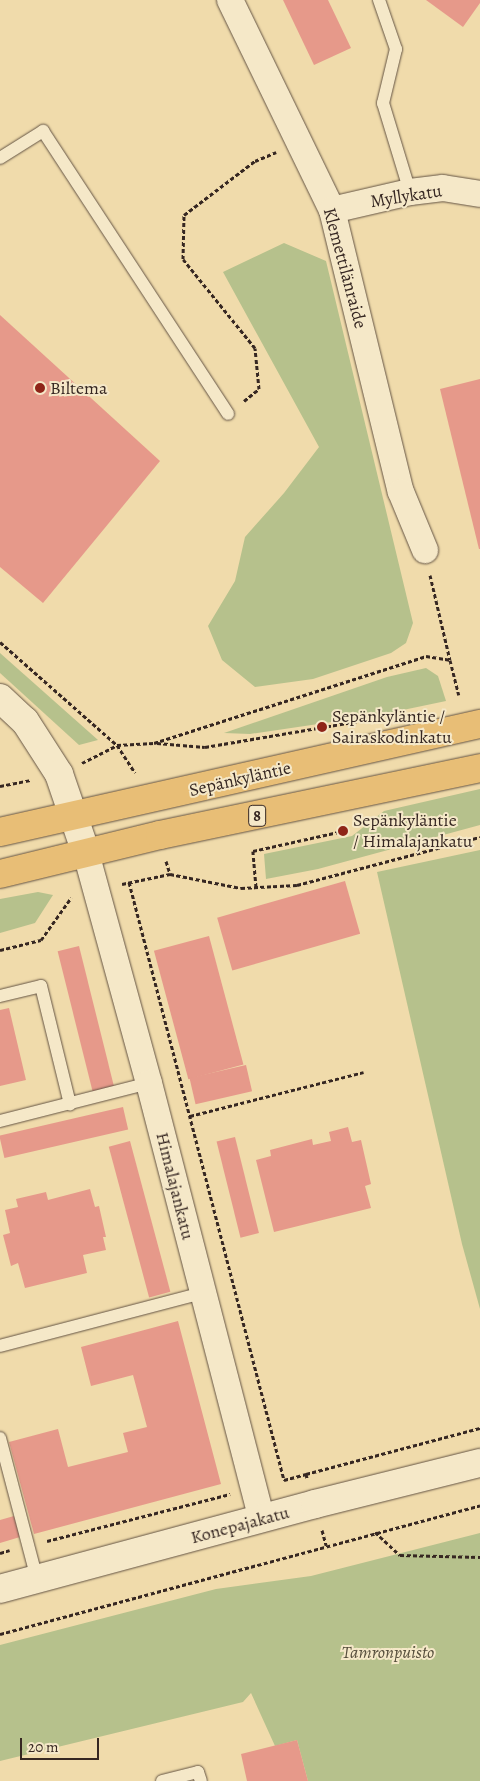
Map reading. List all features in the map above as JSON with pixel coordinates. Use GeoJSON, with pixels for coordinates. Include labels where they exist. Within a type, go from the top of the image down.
{"type":"FeatureCollection","features":[{"type":"Feature","properties":{"kind":"main road","name":"Sepänkyläntie"},"geometry":{"type":"LineString","coordinates":[[0,832],[480,724]]}},
{"type":"Feature","properties":{"kind":"main road","name":"8"},"geometry":{"type":"LineString","coordinates":[[0,874],[160,835],[480,768]]}},
{"type":"Feature","properties":{"kind":"street","name":"Klemettilänraide"},"geometry":{"type":"LineString","coordinates":[[230,0],[332,210],[401,492],[425,550]]}},
{"type":"Feature","properties":{"kind":"street","name":"Myllykatu"},"geometry":{"type":"LineString","coordinates":[[332,210],[410,192],[443,188],[480,194]]}},
{"type":"Feature","properties":{"kind":"street"},"geometry":{"type":"LineString","coordinates":[[0,698],[25,721],[59,774],[86,853]]}},
{"type":"Feature","properties":{"kind":"street","name":"Himalajankatu"},"geometry":{"type":"LineString","coordinates":[[86,853],[149,1083],[262,1519]]}},
{"type":"Feature","properties":{"kind":"street","name":"Konepajakatu"},"geometry":{"type":"LineString","coordinates":[[0,1589],[315,1504],[480,1463]]}},
{"type":"Feature","properties":{"kind":"lane"},"geometry":{"type":"LineString","coordinates":[[378,0],[396,49],[383,103],[410,192]]}},
{"type":"Feature","properties":{"kind":"lane"},"geometry":{"type":"LineString","coordinates":[[0,158],[43,131],[228,414]]}},
{"type":"Feature","properties":{"kind":"lane"},"geometry":{"type":"LineString","coordinates":[[0,996],[41,986],[70,1104]]}},
{"type":"Feature","properties":{"kind":"lane"},"geometry":{"type":"LineString","coordinates":[[0,1121],[149,1083]]}},
{"type":"Feature","properties":{"kind":"lane"},"geometry":{"type":"LineString","coordinates":[[0,1346],[202,1293]]}},
{"type":"Feature","properties":{"kind":"lane"},"geometry":{"type":"LineString","coordinates":[[0,1438],[37,1579]]}},
{"type":"Feature","properties":{"kind":"lane"},"geometry":{"type":"LineString","coordinates":[[162,1781],[198,1772],[201,1781]]}},
{"type":"Feature","properties":{"kind":"path"},"geometry":{"type":"LineString","coordinates":[[228,414],[259,389],[255,348],[183,259],[184,215],[255,161],[299,142]]}},
{"type":"Feature","properties":{"kind":"path"},"geometry":{"type":"LineString","coordinates":[[425,550],[459,695]]}},
{"type":"Feature","properties":{"kind":"path"},"geometry":{"type":"LineString","coordinates":[[0,642],[117,745],[154,743],[205,747],[364,721]]}},
{"type":"Feature","properties":{"kind":"path"},"geometry":{"type":"LineString","coordinates":[[154,743],[426,656],[450,660]]}},
{"type":"Feature","properties":{"kind":"path"},"geometry":{"type":"LineString","coordinates":[[256,887],[253,851],[343,831]]}},
{"type":"Feature","properties":{"kind":"path"},"geometry":{"type":"LineString","coordinates":[[0,950],[41,940],[73,895],[96,889],[170,874],[241,888],[297,885],[480,837]]}},
{"type":"Feature","properties":{"kind":"path"},"geometry":{"type":"LineString","coordinates":[[129,882],[284,1480]]}},
{"type":"Feature","properties":{"kind":"path"},"geometry":{"type":"LineString","coordinates":[[190,1116],[364,1072]]}},
{"type":"Feature","properties":{"kind":"path"},"geometry":{"type":"LineString","coordinates":[[0,1553],[480,1428]]}},
{"type":"Feature","properties":{"kind":"path"},"geometry":{"type":"LineString","coordinates":[[306,1474],[326,1545]]}},
{"type":"Feature","properties":{"kind":"path"},"geometry":{"type":"LineString","coordinates":[[0,1634],[480,1505]]}},
{"type":"Feature","properties":{"kind":"path"},"geometry":{"type":"LineString","coordinates":[[375,1532],[400,1555],[480,1557]]}},
{"type":"Feature","properties":{"kind":"green space"},"geometry":{"type":"Polygon","coordinates":[[[284,243],[326,261],[413,623],[406,643],[391,653],[313,679],[255,687],[222,660],[208,626],[235,581],[245,537],[284,493],[319,447],[223,272],[284,243]]]}},
{"type":"Feature","properties":{"kind":"green space"},"geometry":{"type":"Polygon","coordinates":[[[0,653],[98,740],[79,745],[0,673],[0,653]]]}},
{"type":"Feature","properties":{"kind":"green space"},"geometry":{"type":"Polygon","coordinates":[[[426,668],[438,676],[446,701],[379,715],[250,734],[224,733],[387,677],[426,668]]]}},
{"type":"Feature","properties":{"kind":"green space"},"geometry":{"type":"Polygon","coordinates":[[[480,789],[480,825],[318,869],[266,879],[264,854],[352,836],[384,811],[480,789]]]}},
{"type":"Feature","properties":{"kind":"green space"},"geometry":{"type":"Polygon","coordinates":[[[480,850],[480,1309],[462,1244],[377,872],[480,850]]]}},
{"type":"Feature","properties":{"kind":"green space"},"geometry":{"type":"Polygon","coordinates":[[[38,892],[53,895],[35,923],[0,933],[0,899],[38,892]]]}},
{"type":"Feature","properties":{"kind":"green space","name":"Tamronpuisto"},"geometry":{"type":"Polygon","coordinates":[[[480,1533],[480,1781],[308,1781],[297,1740],[275,1746],[251,1693],[243,1702],[0,1761],[0,1645],[216,1589],[311,1576],[480,1533]]]}},
{"type":"Feature","properties":{"kind":"building"},"geometry":{"type":"Polygon","coordinates":[[[283,0],[328,0],[351,48],[314,65],[283,0]]]}},
{"type":"Feature","properties":{"kind":"building"},"geometry":{"type":"Polygon","coordinates":[[[426,0],[480,0],[480,3],[463,27],[426,0]]]}},
{"type":"Feature","properties":{"kind":"building","name":"Biltema"},"geometry":{"type":"Polygon","coordinates":[[[0,315],[160,461],[43,603],[0,567],[0,315]]]}},
{"type":"Feature","properties":{"kind":"building"},"geometry":{"type":"Polygon","coordinates":[[[480,379],[480,549],[479,549],[440,389],[480,379]]]}},
{"type":"Feature","properties":{"kind":"building"},"geometry":{"type":"Polygon","coordinates":[[[345,881],[360,934],[232,971],[217,918],[345,881]]]}},
{"type":"Feature","properties":{"kind":"building"},"geometry":{"type":"Polygon","coordinates":[[[209,936],[243,1064],[188,1079],[154,951],[209,936]]]}},
{"type":"Feature","properties":{"kind":"building"},"geometry":{"type":"Polygon","coordinates":[[[79,946],[114,1087],[93,1092],[58,951],[79,946]]]}},
{"type":"Feature","properties":{"kind":"building"},"geometry":{"type":"Polygon","coordinates":[[[9,1008],[26,1080],[0,1086],[0,1010],[9,1008]]]}},
{"type":"Feature","properties":{"kind":"building"},"geometry":{"type":"Polygon","coordinates":[[[246,1065],[252,1091],[196,1104],[189,1078],[246,1065]]]}},
{"type":"Feature","properties":{"kind":"building"},"geometry":{"type":"Polygon","coordinates":[[[123,1107],[128,1129],[4,1158],[0,1135],[123,1107]]]}},
{"type":"Feature","properties":{"kind":"building"},"geometry":{"type":"Polygon","coordinates":[[[348,1127],[352,1142],[361,1140],[371,1184],[365,1186],[371,1208],[274,1232],[256,1160],[271,1156],[270,1150],[312,1139],[313,1145],[331,1141],[329,1132],[348,1127]]]}},
{"type":"Feature","properties":{"kind":"building"},"geometry":{"type":"Polygon","coordinates":[[[235,1137],[259,1233],[241,1238],[217,1142],[235,1137]]]}},
{"type":"Feature","properties":{"kind":"building"},"geometry":{"type":"Polygon","coordinates":[[[130,1141],[170,1292],[149,1297],[109,1147],[130,1141]]]}},
{"type":"Feature","properties":{"kind":"building"},"geometry":{"type":"Polygon","coordinates":[[[90,1189],[95,1207],[99,1206],[106,1237],[103,1237],[106,1250],[83,1255],[87,1273],[25,1288],[18,1263],[11,1266],[3,1235],[10,1233],[5,1210],[18,1207],[16,1199],[46,1192],[48,1200],[90,1189]]]}},
{"type":"Feature","properties":{"kind":"building"},"geometry":{"type":"Polygon","coordinates":[[[178,1321],[221,1484],[34,1534],[9,1442],[58,1429],[68,1467],[128,1452],[123,1433],[147,1427],[133,1375],[91,1386],[81,1347],[178,1321]]]}},
{"type":"Feature","properties":{"kind":"building"},"geometry":{"type":"Polygon","coordinates":[[[14,1516],[20,1537],[0,1543],[0,1520],[14,1516]]]}},
{"type":"Feature","properties":{"kind":"building"},"geometry":{"type":"Polygon","coordinates":[[[297,1740],[308,1781],[247,1781],[241,1754],[297,1740]]]}},
{"type":"Feature","properties":{"kind":"place","name":"Biltema"},"geometry":{"type":"Point","coordinates":[40,388]}},
{"type":"Feature","properties":{"kind":"place","name":"Sepänkyläntie / Sairaskodinkatu"},"geometry":{"type":"Point","coordinates":[322,727]}},
{"type":"Feature","properties":{"kind":"place","name":"Sepänkyläntie / Himalajankatu"},"geometry":{"type":"Point","coordinates":[343,831]}}]}
